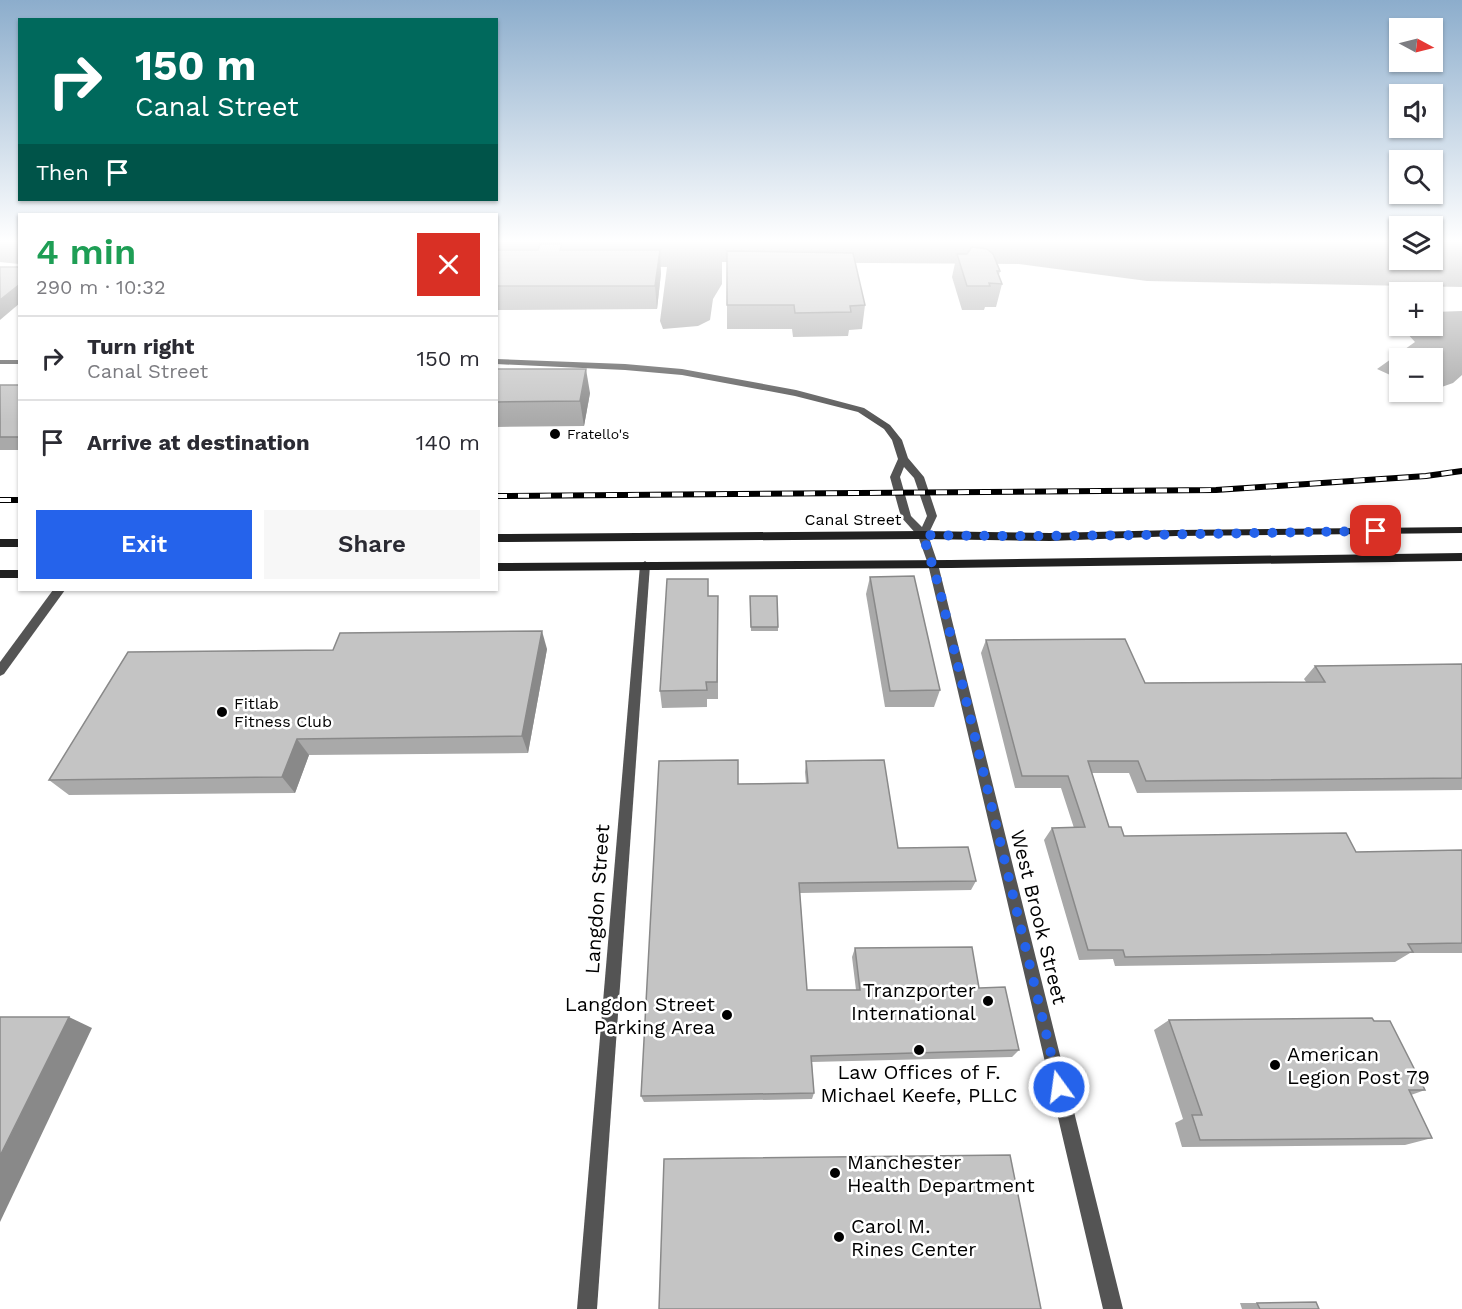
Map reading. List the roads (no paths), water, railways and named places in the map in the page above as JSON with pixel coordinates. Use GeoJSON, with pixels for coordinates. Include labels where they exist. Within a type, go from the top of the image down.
{"type":"FeatureCollection","features":[{"type":"Feature","properties":{"kind":"street"},"geometry":{"type":"LineString","coordinates":[[498,361],[626,366],[682,372],[796,393],[861,410],[875,418],[897,440],[903,459],[919,477],[932,516],[923,535],[906,517],[895,477],[903,459]]}},
{"type":"Feature","properties":{"kind":"street"},"geometry":{"type":"LineString","coordinates":[[0,362],[18,362]]}},
{"type":"Feature","properties":{"kind":"street","name":"Canal Street"},"geometry":{"type":"LineString","coordinates":[[498,538],[923,535],[1050,537],[1176,533],[1462,530]]}},
{"type":"Feature","properties":{"kind":"street","name":"West Brook Street"},"geometry":{"type":"LineString","coordinates":[[923,535],[933,564],[1113,1309]]}},
{"type":"Feature","properties":{"kind":"street"},"geometry":{"type":"LineString","coordinates":[[0,543],[18,543]]}},
{"type":"Feature","properties":{"kind":"street"},"geometry":{"type":"LineString","coordinates":[[498,567],[1462,557]]}},
{"type":"Feature","properties":{"kind":"street","name":"Langdon Street"},"geometry":{"type":"LineString","coordinates":[[587,1309],[645,565]]}},
{"type":"Feature","properties":{"kind":"street"},"geometry":{"type":"LineString","coordinates":[[0,574],[18,574]]}},
{"type":"Feature","properties":{"kind":"street"},"geometry":{"type":"LineString","coordinates":[[0,671],[58,591]]}},
{"type":"Feature","properties":{"kind":"railway"},"geometry":{"type":"LineString","coordinates":[[498,496],[1216,490],[1426,476],[1462,471]]}},
{"type":"Feature","properties":{"kind":"railway"},"geometry":{"type":"LineString","coordinates":[[0,500],[18,500]]}},
{"type":"Feature","properties":{"kind":"place","name":"Fratello's"},"geometry":{"type":"Point","coordinates":[555,434]}},
{"type":"Feature","properties":{"kind":"place","name":"Fitlab Fitness Club"},"geometry":{"type":"Point","coordinates":[222,712]}},
{"type":"Feature","properties":{"kind":"place","name":"Tranzporter International"},"geometry":{"type":"Point","coordinates":[988,1001]}},
{"type":"Feature","properties":{"kind":"place","name":"Langdon Street Parking Area"},"geometry":{"type":"Point","coordinates":[727,1015]}},
{"type":"Feature","properties":{"kind":"place","name":"Law Offices of F. Michael Keefe, PLLC"},"geometry":{"type":"Point","coordinates":[919,1050]}},
{"type":"Feature","properties":{"kind":"place","name":"American Legion Post 79"},"geometry":{"type":"Point","coordinates":[1275,1065]}},
{"type":"Feature","properties":{"kind":"place","name":"Manchester Health Department"},"geometry":{"type":"Point","coordinates":[835,1173]}},
{"type":"Feature","properties":{"kind":"place","name":"Carol M. Rines Center"},"geometry":{"type":"Point","coordinates":[839,1237]}}]}
